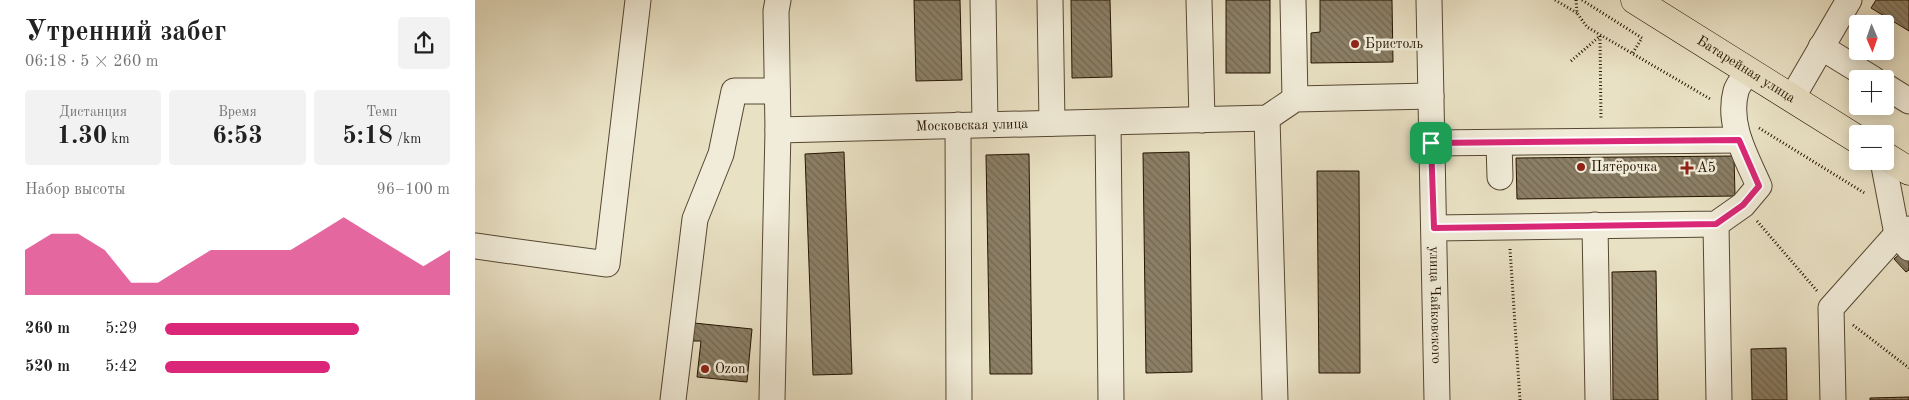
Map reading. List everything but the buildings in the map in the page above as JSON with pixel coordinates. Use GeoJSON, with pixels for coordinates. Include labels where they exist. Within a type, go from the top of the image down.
{"type":"FeatureCollection","features":[{"type":"Feature","properties":{"kind":"main road","name":"Батарейная улица"},"geometry":{"type":"LineString","coordinates":[[1635,0],[1849,134]]}},
{"type":"Feature","properties":{"kind":"main road"},"geometry":{"type":"LineString","coordinates":[[1894,162],[1909,171]]}},
{"type":"Feature","properties":{"kind":"street"},"geometry":{"type":"LineString","coordinates":[[475,246],[607,264],[638,0]]}},
{"type":"Feature","properties":{"kind":"street"},"geometry":{"type":"LineString","coordinates":[[772,400],[778,130],[776,11],[778,0]]}},
{"type":"Feature","properties":{"kind":"street"},"geometry":{"type":"LineString","coordinates":[[983,0],[985,124]]}},
{"type":"Feature","properties":{"kind":"street"},"geometry":{"type":"LineString","coordinates":[[1050,0],[1051,123]]}},
{"type":"Feature","properties":{"kind":"street"},"geometry":{"type":"LineString","coordinates":[[1199,0],[1201,120]]}},
{"type":"Feature","properties":{"kind":"street"},"geometry":{"type":"LineString","coordinates":[[1293,0],[1295,99]]}},
{"type":"Feature","properties":{"kind":"street","name":"улица Чайковского"},"geometry":{"type":"LineString","coordinates":[[1429,0],[1437,400]]}},
{"type":"Feature","properties":{"kind":"street"},"geometry":{"type":"LineString","coordinates":[[1792,98],[1849,0]]}},
{"type":"Feature","properties":{"kind":"street"},"geometry":{"type":"LineString","coordinates":[[1821,47],[1858,70]]}},
{"type":"Feature","properties":{"kind":"street"},"geometry":{"type":"LineString","coordinates":[[1434,228],[1716,224],[1743,205],[1759,186],[1733,121],[1736,90],[1749,71]]}},
{"type":"Feature","properties":{"kind":"street"},"geometry":{"type":"LineString","coordinates":[[673,400],[695,219],[721,154],[734,91],[777,91]]}},
{"type":"Feature","properties":{"kind":"street"},"geometry":{"type":"LineString","coordinates":[[1894,92],[1909,101]]}},
{"type":"Feature","properties":{"kind":"street"},"geometry":{"type":"LineString","coordinates":[[1275,400],[1267,118],[1295,99],[1431,96]]}},
{"type":"Feature","properties":{"kind":"street","name":"Московская улица"},"geometry":{"type":"LineString","coordinates":[[778,130],[958,124],[1108,123],[1267,118]]}},
{"type":"Feature","properties":{"kind":"street"},"geometry":{"type":"LineString","coordinates":[[1108,123],[1111,400]]}},
{"type":"Feature","properties":{"kind":"street"},"geometry":{"type":"LineString","coordinates":[[958,124],[959,400]]}},
{"type":"Feature","properties":{"kind":"street"},"geometry":{"type":"LineString","coordinates":[[1431,143],[1739,140]]}},
{"type":"Feature","properties":{"kind":"street"},"geometry":{"type":"LineString","coordinates":[[1499,143],[1500,177]]}},
{"type":"Feature","properties":{"kind":"street"},"geometry":{"type":"LineString","coordinates":[[1833,400],[1831,308],[1902,230],[1885,170]]}},
{"type":"Feature","properties":{"kind":"street"},"geometry":{"type":"LineString","coordinates":[[1716,224],[1719,400]]}},
{"type":"Feature","properties":{"kind":"street"},"geometry":{"type":"LineString","coordinates":[[1595,226],[1598,400]]}},
{"type":"Feature","properties":{"kind":"path"},"geometry":{"type":"LineString","coordinates":[[1555,0],[1577,13],[1587,27],[1734,113],[1902,230]]}},
{"type":"Feature","properties":{"kind":"path"},"geometry":{"type":"LineString","coordinates":[[1576,0],[1577,13]]}},
{"type":"Feature","properties":{"kind":"path"},"geometry":{"type":"LineString","coordinates":[[1583,0],[1642,38],[1632,54]]}},
{"type":"Feature","properties":{"kind":"path"},"geometry":{"type":"LineString","coordinates":[[1571,61],[1600,35]]}},
{"type":"Feature","properties":{"kind":"path"},"geometry":{"type":"LineString","coordinates":[[1600,35],[1602,142]]}},
{"type":"Feature","properties":{"kind":"path"},"geometry":{"type":"LineString","coordinates":[[1743,205],[1831,308],[1909,368]]}},
{"type":"Feature","properties":{"kind":"path"},"geometry":{"type":"LineString","coordinates":[[1508,226],[1521,400]]}},
{"type":"Feature","properties":{"kind":"place","name":"Бристоль"},"geometry":{"type":"Point","coordinates":[1355,44]}},
{"type":"Feature","properties":{"kind":"place","name":"Пятёрочка"},"geometry":{"type":"Point","coordinates":[1581,167]}},
{"type":"Feature","properties":{"kind":"place","name":"А5"},"geometry":{"type":"Point","coordinates":[1687,168]}},
{"type":"Feature","properties":{"kind":"place","name":"Ozon"},"geometry":{"type":"Point","coordinates":[705,369]}},
{"type":"Feature","properties":{"kind":"route"},"geometry":{"type":"LineString","coordinates":[[1739,140],[1759,186],[1743,205],[1716,224],[1434,228],[1431,143],[1739,140]]}}]}
